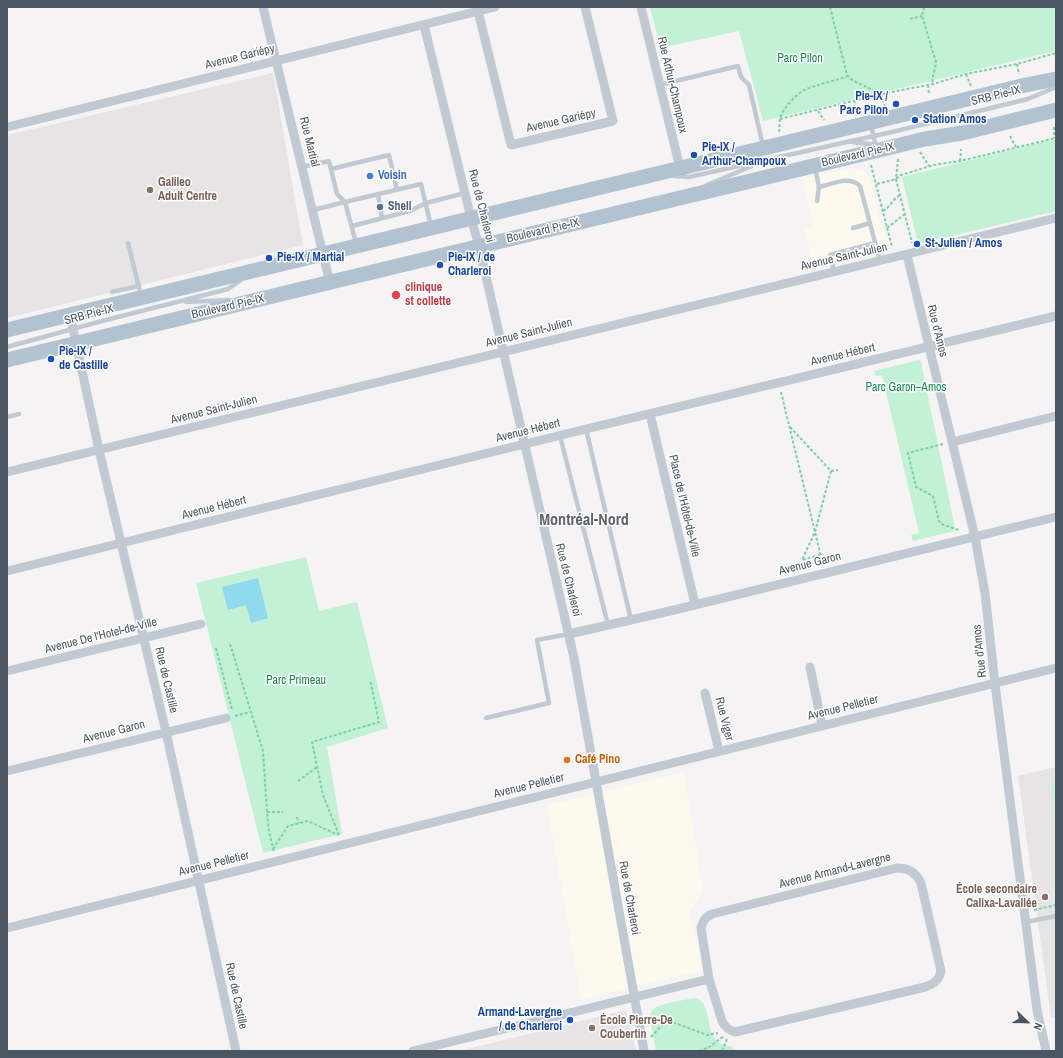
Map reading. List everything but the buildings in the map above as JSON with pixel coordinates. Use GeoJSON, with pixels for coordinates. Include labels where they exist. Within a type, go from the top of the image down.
{"type":"FeatureCollection","features":[{"type":"Feature","properties":{"kind":"main road"},"geometry":{"type":"LineString","coordinates":[[7,330],[70,315],[140,292],[256,270],[680,168],[763,154],[872,129],[1026,85],[1056,79]]}},
{"type":"Feature","properties":{"kind":"main road","name":"Boulevard Pie-IX"},"geometry":{"type":"LineString","coordinates":[[7,360],[814,166],[874,153],[897,152],[925,139],[962,133],[1056,110]]}},
{"type":"Feature","properties":{"kind":"street","name":"Rue Martial"},"geometry":{"type":"LineString","coordinates":[[263,7],[330,283]]}},
{"type":"Feature","properties":{"kind":"street","name":"Avenue Gariépy"},"geometry":{"type":"LineString","coordinates":[[7,127],[495,7]]}},
{"type":"Feature","properties":{"kind":"street","name":"Avenue Gariépy"},"geometry":{"type":"LineString","coordinates":[[478,11],[511,145],[613,121],[585,7]]}},
{"type":"Feature","properties":{"kind":"street","name":"Rue Arthur-Champoux"},"geometry":{"type":"LineString","coordinates":[[641,7],[680,168]]}},
{"type":"Feature","properties":{"kind":"street","name":"Rue de Charleroi"},"geometry":{"type":"LineString","coordinates":[[424,25],[470,218],[479,246],[569,634],[597,782],[643,1048]]}},
{"type":"Feature","properties":{"kind":"street","name":"Avenue Saint-Julien"},"geometry":{"type":"LineString","coordinates":[[7,472],[1056,218]]}},
{"type":"Feature","properties":{"kind":"street","name":"Rue d'Amos"},"geometry":{"type":"LineString","coordinates":[[906,255],[975,537],[985,593],[995,684],[1037,1010],[1046,1051]]}},
{"type":"Feature","properties":{"kind":"street","name":"Rue de Castille"},"geometry":{"type":"LineString","coordinates":[[70,315],[166,732],[236,1051]]}},
{"type":"Feature","properties":{"kind":"street","name":"Avenue Hébert"},"geometry":{"type":"LineString","coordinates":[[7,571],[560,436],[586,428],[650,414],[1056,316]]}},
{"type":"Feature","properties":{"kind":"street","name":"Place de l'Hôtel-de-Ville"},"geometry":{"type":"LineString","coordinates":[[650,414],[695,604]]}},
{"type":"Feature","properties":{"kind":"street"},"geometry":{"type":"LineString","coordinates":[[952,442],[1056,416]]}},
{"type":"Feature","properties":{"kind":"street","name":"Avenue Garon"},"geometry":{"type":"LineString","coordinates":[[569,634],[1056,517]]}},
{"type":"Feature","properties":{"kind":"street","name":"Avenue De l'Hotel-de-Ville"},"geometry":{"type":"LineString","coordinates":[[7,670],[201,624]]}},
{"type":"Feature","properties":{"kind":"street"},"geometry":{"type":"LineString","coordinates":[[810,667],[822,725]]}},
{"type":"Feature","properties":{"kind":"street","name":"Avenue Pelletier"},"geometry":{"type":"LineString","coordinates":[[7,928],[1056,668]]}},
{"type":"Feature","properties":{"kind":"street","name":"Rue Viger"},"geometry":{"type":"LineString","coordinates":[[705,693],[719,751]]}},
{"type":"Feature","properties":{"kind":"street","name":"Avenue Garon"},"geometry":{"type":"LineString","coordinates":[[7,771],[226,718]]}},
{"type":"Feature","properties":{"kind":"street","name":"Avenue Armand-Lavergne"},"geometry":{"type":"LineString","coordinates":[[896,868],[911,870],[921,883],[942,971],[939,978],[933,984],[925,987],[740,1032],[731,1031],[725,1027],[710,979],[701,928],[706,917],[712,914],[896,868]]}},
{"type":"Feature","properties":{"kind":"street"},"geometry":{"type":"LineString","coordinates":[[413,1051],[710,979]]}},
{"type":"Feature","properties":{"kind":"lane"},"geometry":{"type":"LineString","coordinates":[[660,85],[738,66],[741,77],[749,85],[763,154]]}},
{"type":"Feature","properties":{"kind":"lane","name":"SRB Pie-IX"},"geometry":{"type":"LineString","coordinates":[[655,174],[689,177],[763,154],[846,142],[872,129],[1028,99],[1056,87]]}},
{"type":"Feature","properties":{"kind":"lane"},"geometry":{"type":"LineString","coordinates":[[872,129],[874,153]]}},
{"type":"Feature","properties":{"kind":"lane","name":"SRB Pie-IX"},"geometry":{"type":"LineString","coordinates":[[846,142],[874,153]]}},
{"type":"Feature","properties":{"kind":"lane","name":"SRB Pie-IX"},"geometry":{"type":"LineString","coordinates":[[667,202],[763,154]]}},
{"type":"Feature","properties":{"kind":"lane"},"geometry":{"type":"LineString","coordinates":[[331,169],[389,155],[396,190]]}},
{"type":"Feature","properties":{"kind":"lane"},"geometry":{"type":"LineString","coordinates":[[302,167],[329,161],[337,194],[345,202],[357,246]]}},
{"type":"Feature","properties":{"kind":"lane"},"geometry":{"type":"LineString","coordinates":[[814,166],[820,187],[817,201]]}},
{"type":"Feature","properties":{"kind":"lane"},"geometry":{"type":"LineString","coordinates":[[820,187],[848,180],[856,182],[860,186],[880,261]]}},
{"type":"Feature","properties":{"kind":"lane"},"geometry":{"type":"LineString","coordinates":[[313,210],[421,184],[432,228]]}},
{"type":"Feature","properties":{"kind":"lane"},"geometry":{"type":"LineString","coordinates":[[352,226],[410,211],[426,203],[464,193]]}},
{"type":"Feature","properties":{"kind":"lane"},"geometry":{"type":"LineString","coordinates":[[378,194],[382,218]]}},
{"type":"Feature","properties":{"kind":"lane"},"geometry":{"type":"LineString","coordinates":[[853,228],[870,223]]}},
{"type":"Feature","properties":{"kind":"lane"},"geometry":{"type":"LineString","coordinates":[[112,292],[140,292],[128,243]]}},
{"type":"Feature","properties":{"kind":"lane"},"geometry":{"type":"LineString","coordinates":[[834,272],[830,255],[875,243]]}},
{"type":"Feature","properties":{"kind":"lane","name":"SRB Pie-IX"},"geometry":{"type":"LineString","coordinates":[[7,347],[228,289],[256,270]]}},
{"type":"Feature","properties":{"kind":"lane","name":"SRB Pie-IX"},"geometry":{"type":"LineString","coordinates":[[176,302],[258,300]]}},
{"type":"Feature","properties":{"kind":"lane"},"geometry":{"type":"LineString","coordinates":[[7,417],[19,414]]}},
{"type":"Feature","properties":{"kind":"lane"},"geometry":{"type":"LineString","coordinates":[[586,428],[631,620]]}},
{"type":"Feature","properties":{"kind":"lane"},"geometry":{"type":"LineString","coordinates":[[560,436],[608,625]]}},
{"type":"Feature","properties":{"kind":"lane"},"geometry":{"type":"LineString","coordinates":[[486,718],[550,703],[537,640],[569,634]]}},
{"type":"Feature","properties":{"kind":"lane"},"geometry":{"type":"LineString","coordinates":[[1026,922],[1056,916]]}},
{"type":"Feature","properties":{"kind":"path"},"geometry":{"type":"LineString","coordinates":[[830,7],[846,73],[848,76],[881,94],[885,106]]}},
{"type":"Feature","properties":{"kind":"path"},"geometry":{"type":"LineString","coordinates":[[924,7],[922,16],[936,62],[936,69],[932,80],[933,84]]}},
{"type":"Feature","properties":{"kind":"path"},"geometry":{"type":"LineString","coordinates":[[910,19],[922,16]]}},
{"type":"Feature","properties":{"kind":"path"},"geometry":{"type":"LineString","coordinates":[[780,119],[818,111],[881,94],[933,84],[966,74],[1017,64],[1056,53]]}},
{"type":"Feature","properties":{"kind":"path"},"geometry":{"type":"LineString","coordinates":[[1017,64],[1019,75]]}},
{"type":"Feature","properties":{"kind":"path"},"geometry":{"type":"LineString","coordinates":[[966,74],[971,86]]}},
{"type":"Feature","properties":{"kind":"path"},"geometry":{"type":"LineString","coordinates":[[779,133],[780,119],[793,100],[803,91],[807,88],[848,76]]}},
{"type":"Feature","properties":{"kind":"path"},"geometry":{"type":"LineString","coordinates":[[928,85],[929,96]]}},
{"type":"Feature","properties":{"kind":"path"},"geometry":{"type":"LineString","coordinates":[[853,114],[855,101]]}},
{"type":"Feature","properties":{"kind":"path"},"geometry":{"type":"LineString","coordinates":[[818,111],[824,122]]}},
{"type":"Feature","properties":{"kind":"path"},"geometry":{"type":"LineString","coordinates":[[876,184],[896,179],[901,175],[929,166],[960,161],[1055,138],[1054,127]]}},
{"type":"Feature","properties":{"kind":"path"},"geometry":{"type":"LineString","coordinates":[[1010,136],[1016,148]]}},
{"type":"Feature","properties":{"kind":"path"},"geometry":{"type":"LineString","coordinates":[[960,161],[961,149]]}},
{"type":"Feature","properties":{"kind":"path"},"geometry":{"type":"LineString","coordinates":[[897,152],[896,179],[912,244]]}},
{"type":"Feature","properties":{"kind":"path"},"geometry":{"type":"LineString","coordinates":[[919,152],[929,166]]}},
{"type":"Feature","properties":{"kind":"path"},"geometry":{"type":"LineString","coordinates":[[874,153],[876,184],[893,249]]}},
{"type":"Feature","properties":{"kind":"path"},"geometry":{"type":"LineString","coordinates":[[883,212],[900,195]]}},
{"type":"Feature","properties":{"kind":"path"},"geometry":{"type":"LineString","coordinates":[[888,228],[905,214]]}},
{"type":"Feature","properties":{"kind":"path"},"geometry":{"type":"LineString","coordinates":[[779,383],[824,573]]}},
{"type":"Feature","properties":{"kind":"path"},"geometry":{"type":"LineString","coordinates":[[790,426],[831,472]]}},
{"type":"Feature","properties":{"kind":"path"},"geometry":{"type":"LineString","coordinates":[[952,442],[908,453],[916,487],[933,496],[941,524],[975,537]]}},
{"type":"Feature","properties":{"kind":"path"},"geometry":{"type":"LineString","coordinates":[[831,472],[838,470]]}},
{"type":"Feature","properties":{"kind":"path"},"geometry":{"type":"LineString","coordinates":[[820,555],[802,560],[814,532],[831,472]]}},
{"type":"Feature","properties":{"kind":"path"},"geometry":{"type":"LineString","coordinates":[[230,644],[263,751],[269,832],[276,861]]}},
{"type":"Feature","properties":{"kind":"path"},"geometry":{"type":"LineString","coordinates":[[216,648],[234,717],[251,712]]}},
{"type":"Feature","properties":{"kind":"path"},"geometry":{"type":"LineString","coordinates":[[273,848],[288,826],[308,821],[339,836],[322,795],[312,742],[379,722],[370,680]]}},
{"type":"Feature","properties":{"kind":"path"},"geometry":{"type":"LineString","coordinates":[[298,781],[317,767]]}},
{"type":"Feature","properties":{"kind":"path"},"geometry":{"type":"LineString","coordinates":[[267,812],[283,812]]}},
{"type":"Feature","properties":{"kind":"path"},"geometry":{"type":"LineString","coordinates":[[297,817],[299,823]]}},
{"type":"Feature","properties":{"kind":"path"},"geometry":{"type":"LineString","coordinates":[[1024,912],[1056,904]]}},
{"type":"Feature","properties":{"kind":"path"},"geometry":{"type":"LineString","coordinates":[[643,1048],[668,1020],[707,1035],[731,1031]]}},
{"type":"Feature","properties":{"kind":"path"},"geometry":{"type":"LineString","coordinates":[[699,1051],[709,1047],[731,1031]]}},
{"type":"Feature","properties":{"kind":"path"},"geometry":{"type":"LineString","coordinates":[[722,1051],[731,1031]]}},
{"type":"Feature","properties":{"kind":"shaded area","name":"Galileo Adult Centre"},"geometry":{"type":"Polygon","coordinates":[[[273,73],[303,245],[7,318],[7,135],[273,73]]]}},
{"type":"Feature","properties":{"kind":"shaded area"},"geometry":{"type":"Polygon","coordinates":[[[849,168],[863,170],[870,177],[888,250],[814,268],[804,228],[813,226],[802,179],[849,168]]]}},
{"type":"Feature","properties":{"kind":"shaded area","name":"École secondaire Calixa-Lavallée"},"geometry":{"type":"Polygon","coordinates":[[[1056,767],[1056,1017],[1051,1018],[1018,776],[1056,767]]]}},
{"type":"Feature","properties":{"kind":"shaded area"},"geometry":{"type":"Polygon","coordinates":[[[684,772],[703,891],[689,911],[704,970],[581,1000],[547,805],[684,772]]]}},
{"type":"Feature","properties":{"kind":"shaded area","name":"École Pierre-De Coubertin"},"geometry":{"type":"Polygon","coordinates":[[[626,1010],[636,1051],[459,1051],[480,1046],[626,1010]]]}},
{"type":"Feature","properties":{"kind":"green space","name":"Parc Pilon"},"geometry":{"type":"Polygon","coordinates":[[[650,7],[1056,7],[1056,51],[763,121],[739,31],[660,48],[650,7]]]}},
{"type":"Feature","properties":{"kind":"green space"},"geometry":{"type":"Polygon","coordinates":[[[1056,139],[1056,211],[918,244],[902,177],[1056,139]]]}},
{"type":"Feature","properties":{"kind":"green space","name":"Parc Garon–Amos"},"geometry":{"type":"Polygon","coordinates":[[[919,360],[921,362],[955,528],[954,531],[913,541],[911,535],[919,533],[882,375],[876,376],[874,371],[919,360]]]}},
{"type":"Feature","properties":{"kind":"green space","name":"Parc Primeau"},"geometry":{"type":"Polygon","coordinates":[[[306,557],[319,611],[357,602],[388,728],[327,747],[342,834],[263,853],[196,583],[306,557]]]}},
{"type":"Feature","properties":{"kind":"green space"},"geometry":{"type":"Polygon","coordinates":[[[1056,783],[1056,802],[1054,802],[1051,784],[1056,783]]]}},
{"type":"Feature","properties":{"kind":"green space"},"geometry":{"type":"Polygon","coordinates":[[[695,998],[702,1001],[715,1039],[722,1044],[732,1046],[733,1051],[656,1051],[650,1018],[653,1009],[667,1003],[695,998]]]}},
{"type":"Feature","properties":{"kind":"water"},"geometry":{"type":"Polygon","coordinates":[[[258,578],[268,618],[251,623],[246,605],[228,610],[222,587],[258,578]]]}},
{"type":"Feature","properties":{"kind":"place","name":"Pie-IX / Parc Pilon"},"geometry":{"type":"Point","coordinates":[896,104]}},
{"type":"Feature","properties":{"kind":"place","name":"Station Amos"},"geometry":{"type":"Point","coordinates":[915,120]}},
{"type":"Feature","properties":{"kind":"place","name":"Pie-IX / Arthur-Champoux"},"geometry":{"type":"Point","coordinates":[694,155]}},
{"type":"Feature","properties":{"kind":"place","name":"Voisin"},"geometry":{"type":"Point","coordinates":[370,176]}},
{"type":"Feature","properties":{"kind":"place","name":"Galileo Adult Centre"},"geometry":{"type":"Point","coordinates":[150,190]}},
{"type":"Feature","properties":{"kind":"place","name":"Shell"},"geometry":{"type":"Point","coordinates":[380,207]}},
{"type":"Feature","properties":{"kind":"place","name":"St-Julien / Amos"},"geometry":{"type":"Point","coordinates":[917,244]}},
{"type":"Feature","properties":{"kind":"place","name":"Pie-IX / Martial"},"geometry":{"type":"Point","coordinates":[269,258]}},
{"type":"Feature","properties":{"kind":"place","name":"Pie-IX / de Charleroi"},"geometry":{"type":"Point","coordinates":[440,265]}},
{"type":"Feature","properties":{"kind":"place","name":"clinique st collette"},"geometry":{"type":"Point","coordinates":[396,295]}},
{"type":"Feature","properties":{"kind":"place","name":"Pie-IX / de Castille"},"geometry":{"type":"Point","coordinates":[51,359]}},
{"type":"Feature","properties":{"kind":"place","name":"Café Pino"},"geometry":{"type":"Point","coordinates":[567,760]}},
{"type":"Feature","properties":{"kind":"place","name":"École secondaire Calixa-Lavallée"},"geometry":{"type":"Point","coordinates":[1045,897]}},
{"type":"Feature","properties":{"kind":"place","name":"Armand-Lavergne / de Charleroi"},"geometry":{"type":"Point","coordinates":[570,1020]}},
{"type":"Feature","properties":{"kind":"place","name":"École Pierre-De Coubertin"},"geometry":{"type":"Point","coordinates":[592,1028]}},
{"type":"Feature","properties":{"kind":"district","name":"Montréal-Nord"},"geometry":{"type":"Point","coordinates":[584,521]}}]}
